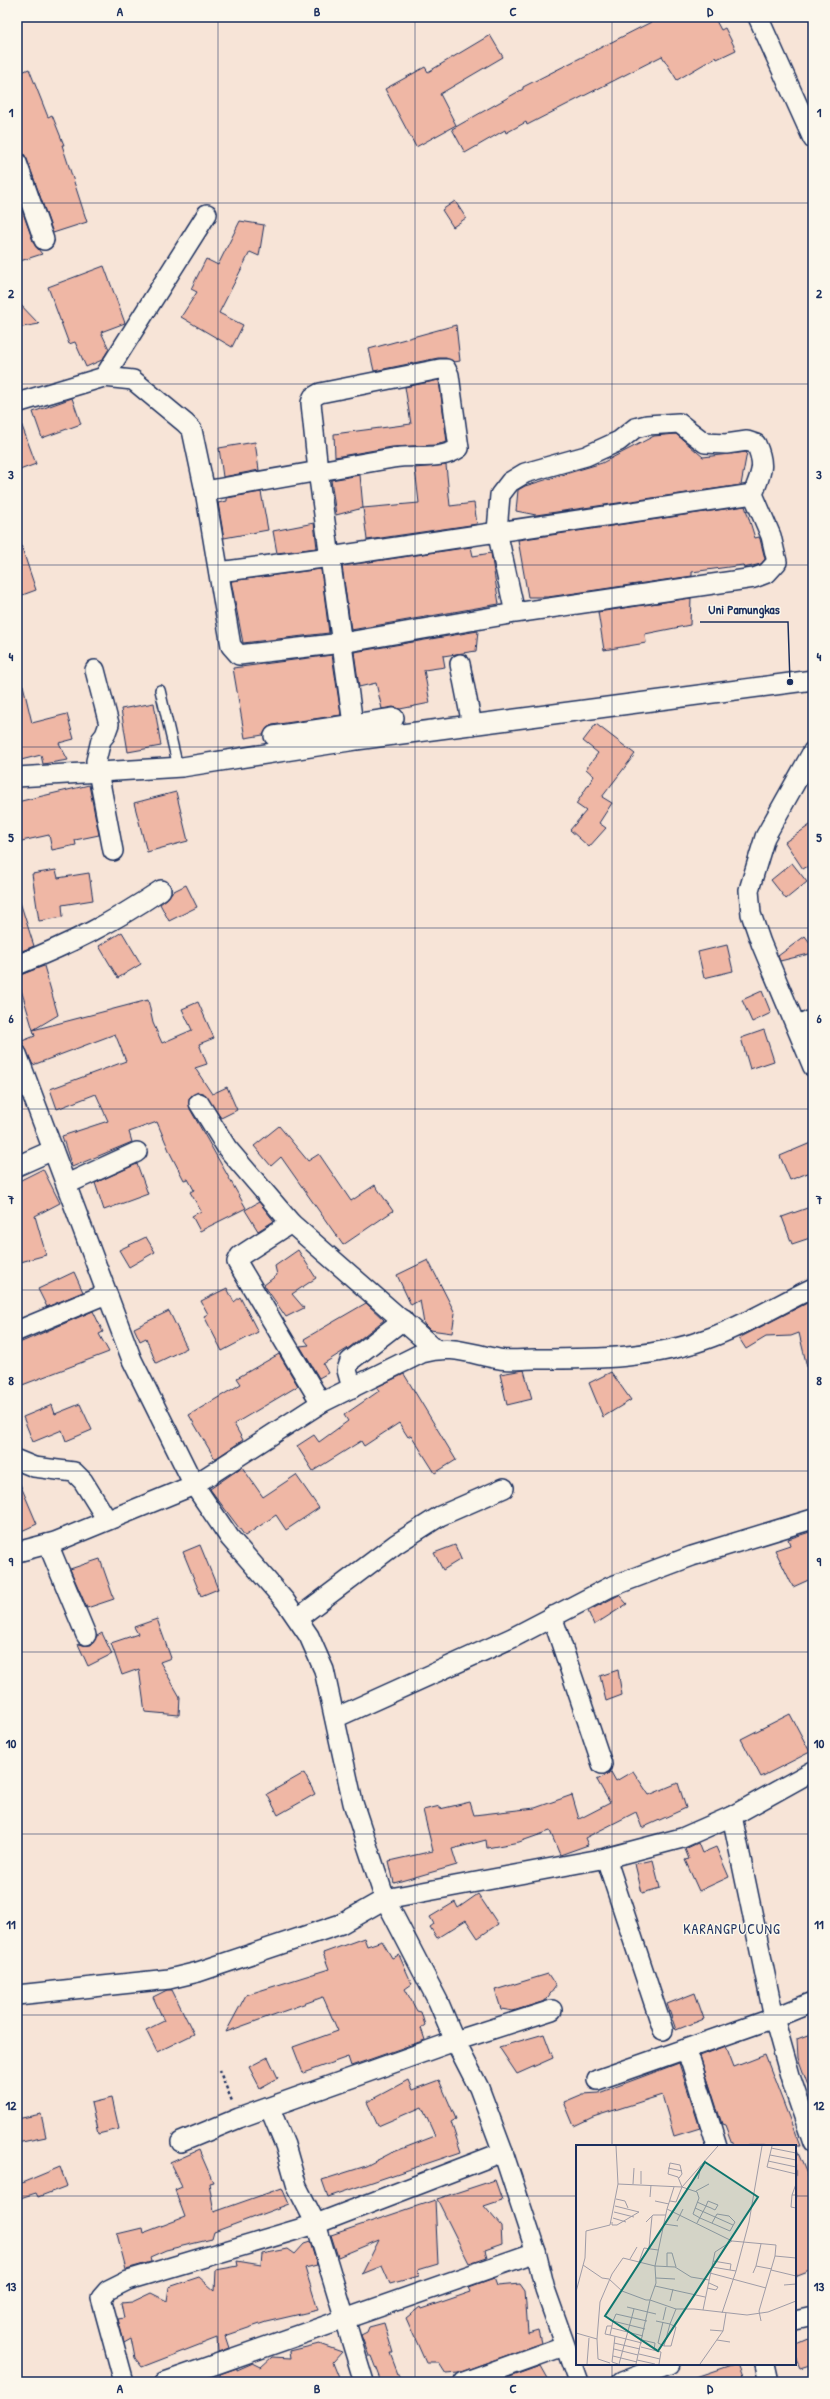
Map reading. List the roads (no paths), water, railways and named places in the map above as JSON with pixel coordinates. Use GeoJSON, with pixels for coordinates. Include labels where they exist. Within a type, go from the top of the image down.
{"type":"FeatureCollection","features":[{"type":"Feature","properties":{"kind":"street"},"geometry":{"type":"LineString","coordinates":[[758,17],[813,139]]}},
{"type":"Feature","properties":{"kind":"street"},"geometry":{"type":"LineString","coordinates":[[17,163],[44,240]]}},
{"type":"Feature","properties":{"kind":"street"},"geometry":{"type":"LineString","coordinates":[[104,377],[207,214]]}},
{"type":"Feature","properties":{"kind":"street"},"geometry":{"type":"LineString","coordinates":[[205,491],[318,471],[396,458],[440,455],[459,448],[449,375],[446,370],[440,368],[320,394],[313,397],[311,409],[318,471],[354,724]]}},
{"type":"Feature","properties":{"kind":"street"},"geometry":{"type":"LineString","coordinates":[[17,404],[104,377],[133,380],[186,423],[192,430],[205,491],[231,646],[238,655],[342,643],[514,614],[754,578],[767,573],[776,562],[771,536],[753,494],[762,470],[762,457],[756,444],[747,441],[726,444],[705,443],[679,423],[647,425],[635,428],[619,441],[586,456],[525,473],[510,482],[500,495],[497,531],[514,614]]}},
{"type":"Feature","properties":{"kind":"street"},"geometry":{"type":"LineString","coordinates":[[219,572],[330,557],[753,494]]}},
{"type":"Feature","properties":{"kind":"street"},"geometry":{"type":"LineString","coordinates":[[460,664],[472,725]]}},
{"type":"Feature","properties":{"kind":"street"},"geometry":{"type":"LineString","coordinates":[[95,670],[109,724],[108,730],[101,740],[96,761],[113,851]]}},
{"type":"Feature","properties":{"kind":"street"},"geometry":{"type":"LineString","coordinates":[[17,777],[178,767],[356,740],[813,680]]}},
{"type":"Feature","properties":{"kind":"street"},"geometry":{"type":"LineString","coordinates":[[274,736],[394,718]]}},
{"type":"Feature","properties":{"kind":"street"},"geometry":{"type":"LineString","coordinates":[[813,751],[765,837],[749,890],[750,914],[761,943],[805,1023],[813,1067]]}},
{"type":"Feature","properties":{"kind":"street"},"geometry":{"type":"LineString","coordinates":[[17,965],[84,937],[115,920],[161,890]]}},
{"type":"Feature","properties":{"kind":"street"},"geometry":{"type":"LineString","coordinates":[[18,1064],[67,1184],[106,1294],[132,1360],[194,1485],[230,1538],[298,1618],[324,1670],[353,1803],[385,1900],[438,2001],[455,2041],[479,2088],[503,2152],[536,2252],[564,2346],[578,2382]]}},
{"type":"Feature","properties":{"kind":"street"},"geometry":{"type":"LineString","coordinates":[[199,1103],[227,1148],[291,1224],[435,1349]]}},
{"type":"Feature","properties":{"kind":"street"},"geometry":{"type":"LineString","coordinates":[[17,1166],[53,1150]]}},
{"type":"Feature","properties":{"kind":"street"},"geometry":{"type":"LineString","coordinates":[[67,1184],[137,1152]]}},
{"type":"Feature","properties":{"kind":"street"},"geometry":{"type":"LineString","coordinates":[[291,1224],[240,1256],[237,1262],[321,1403]]}},
{"type":"Feature","properties":{"kind":"street"},"geometry":{"type":"LineString","coordinates":[[17,1552],[48,1544],[194,1485],[321,1403],[422,1353],[435,1349],[453,1348],[500,1359],[606,1359],[663,1352],[711,1337],[755,1319],[813,1288]]}},
{"type":"Feature","properties":{"kind":"street"},"geometry":{"type":"LineString","coordinates":[[17,1331],[106,1294]]}},
{"type":"Feature","properties":{"kind":"street"},"geometry":{"type":"LineString","coordinates":[[352,1388],[346,1370],[350,1361],[403,1320]]}},
{"type":"Feature","properties":{"kind":"street"},"geometry":{"type":"LineString","coordinates":[[17,1460],[34,1467],[74,1472],[83,1481],[107,1520]]}},
{"type":"Feature","properties":{"kind":"street"},"geometry":{"type":"LineString","coordinates":[[298,1618],[402,1540],[440,1516],[504,1488]]}},
{"type":"Feature","properties":{"kind":"street"},"geometry":{"type":"LineString","coordinates":[[335,1718],[512,1638],[552,1616],[640,1574],[692,1556],[813,1519]]}},
{"type":"Feature","properties":{"kind":"street"},"geometry":{"type":"LineString","coordinates":[[48,1544],[86,1636]]}},
{"type":"Feature","properties":{"kind":"street"},"geometry":{"type":"LineString","coordinates":[[552,1616],[602,1764]]}},
{"type":"Feature","properties":{"kind":"street"},"geometry":{"type":"LineString","coordinates":[[17,1995],[169,1979],[198,1972],[341,1924],[385,1900],[606,1858],[682,1838],[732,1816],[813,1771]]}},
{"type":"Feature","properties":{"kind":"street"},"geometry":{"type":"LineString","coordinates":[[732,1816],[774,2018],[791,2079],[813,2143]]}},
{"type":"Feature","properties":{"kind":"street"},"geometry":{"type":"LineString","coordinates":[[606,1858],[663,2030]]}},
{"type":"Feature","properties":{"kind":"street"},"geometry":{"type":"LineString","coordinates":[[597,2080],[774,2018],[813,2002]]}},
{"type":"Feature","properties":{"kind":"street"},"geometry":{"type":"LineString","coordinates":[[181,2142],[238,2118],[270,2109],[455,2041],[552,2010]]}},
{"type":"Feature","properties":{"kind":"street"},"geometry":{"type":"LineString","coordinates":[[684,2050],[691,2062],[717,2145]]}},
{"type":"Feature","properties":{"kind":"street"},"geometry":{"type":"LineString","coordinates":[[270,2109],[285,2145],[297,2187],[316,2224],[364,2382]]}},
{"type":"Feature","properties":{"kind":"street"},"geometry":{"type":"LineString","coordinates":[[124,2382],[101,2298],[108,2290],[128,2280],[316,2224],[503,2152]]}},
{"type":"Feature","properties":{"kind":"street"},"geometry":{"type":"LineString","coordinates":[[166,2382],[536,2252]]}},
{"type":"Feature","properties":{"kind":"street"},"geometry":{"type":"LineString","coordinates":[[796,2320],[813,2316]]}},
{"type":"Feature","properties":{"kind":"street"},"geometry":{"type":"LineString","coordinates":[[464,2382],[564,2346]]}},
{"type":"Feature","properties":{"kind":"street"},"geometry":{"type":"LineString","coordinates":[[621,2382],[666,2365]]}},
{"type":"Feature","properties":{"kind":"street"},"geometry":{"type":"LineString","coordinates":[[765,2365],[769,2382]]}},
{"type":"Feature","properties":{"kind":"lane"},"geometry":{"type":"LineString","coordinates":[[160,690],[178,767]]}},
{"type":"Feature","properties":{"kind":"place","name":"Uni Pamungkas"},"geometry":{"type":"Point","coordinates":[790,682]}},
{"type":"Feature","properties":{"kind":"district","name":"KARANGPUCUNG"},"geometry":{"type":"Point","coordinates":[732,1928]}}]}
